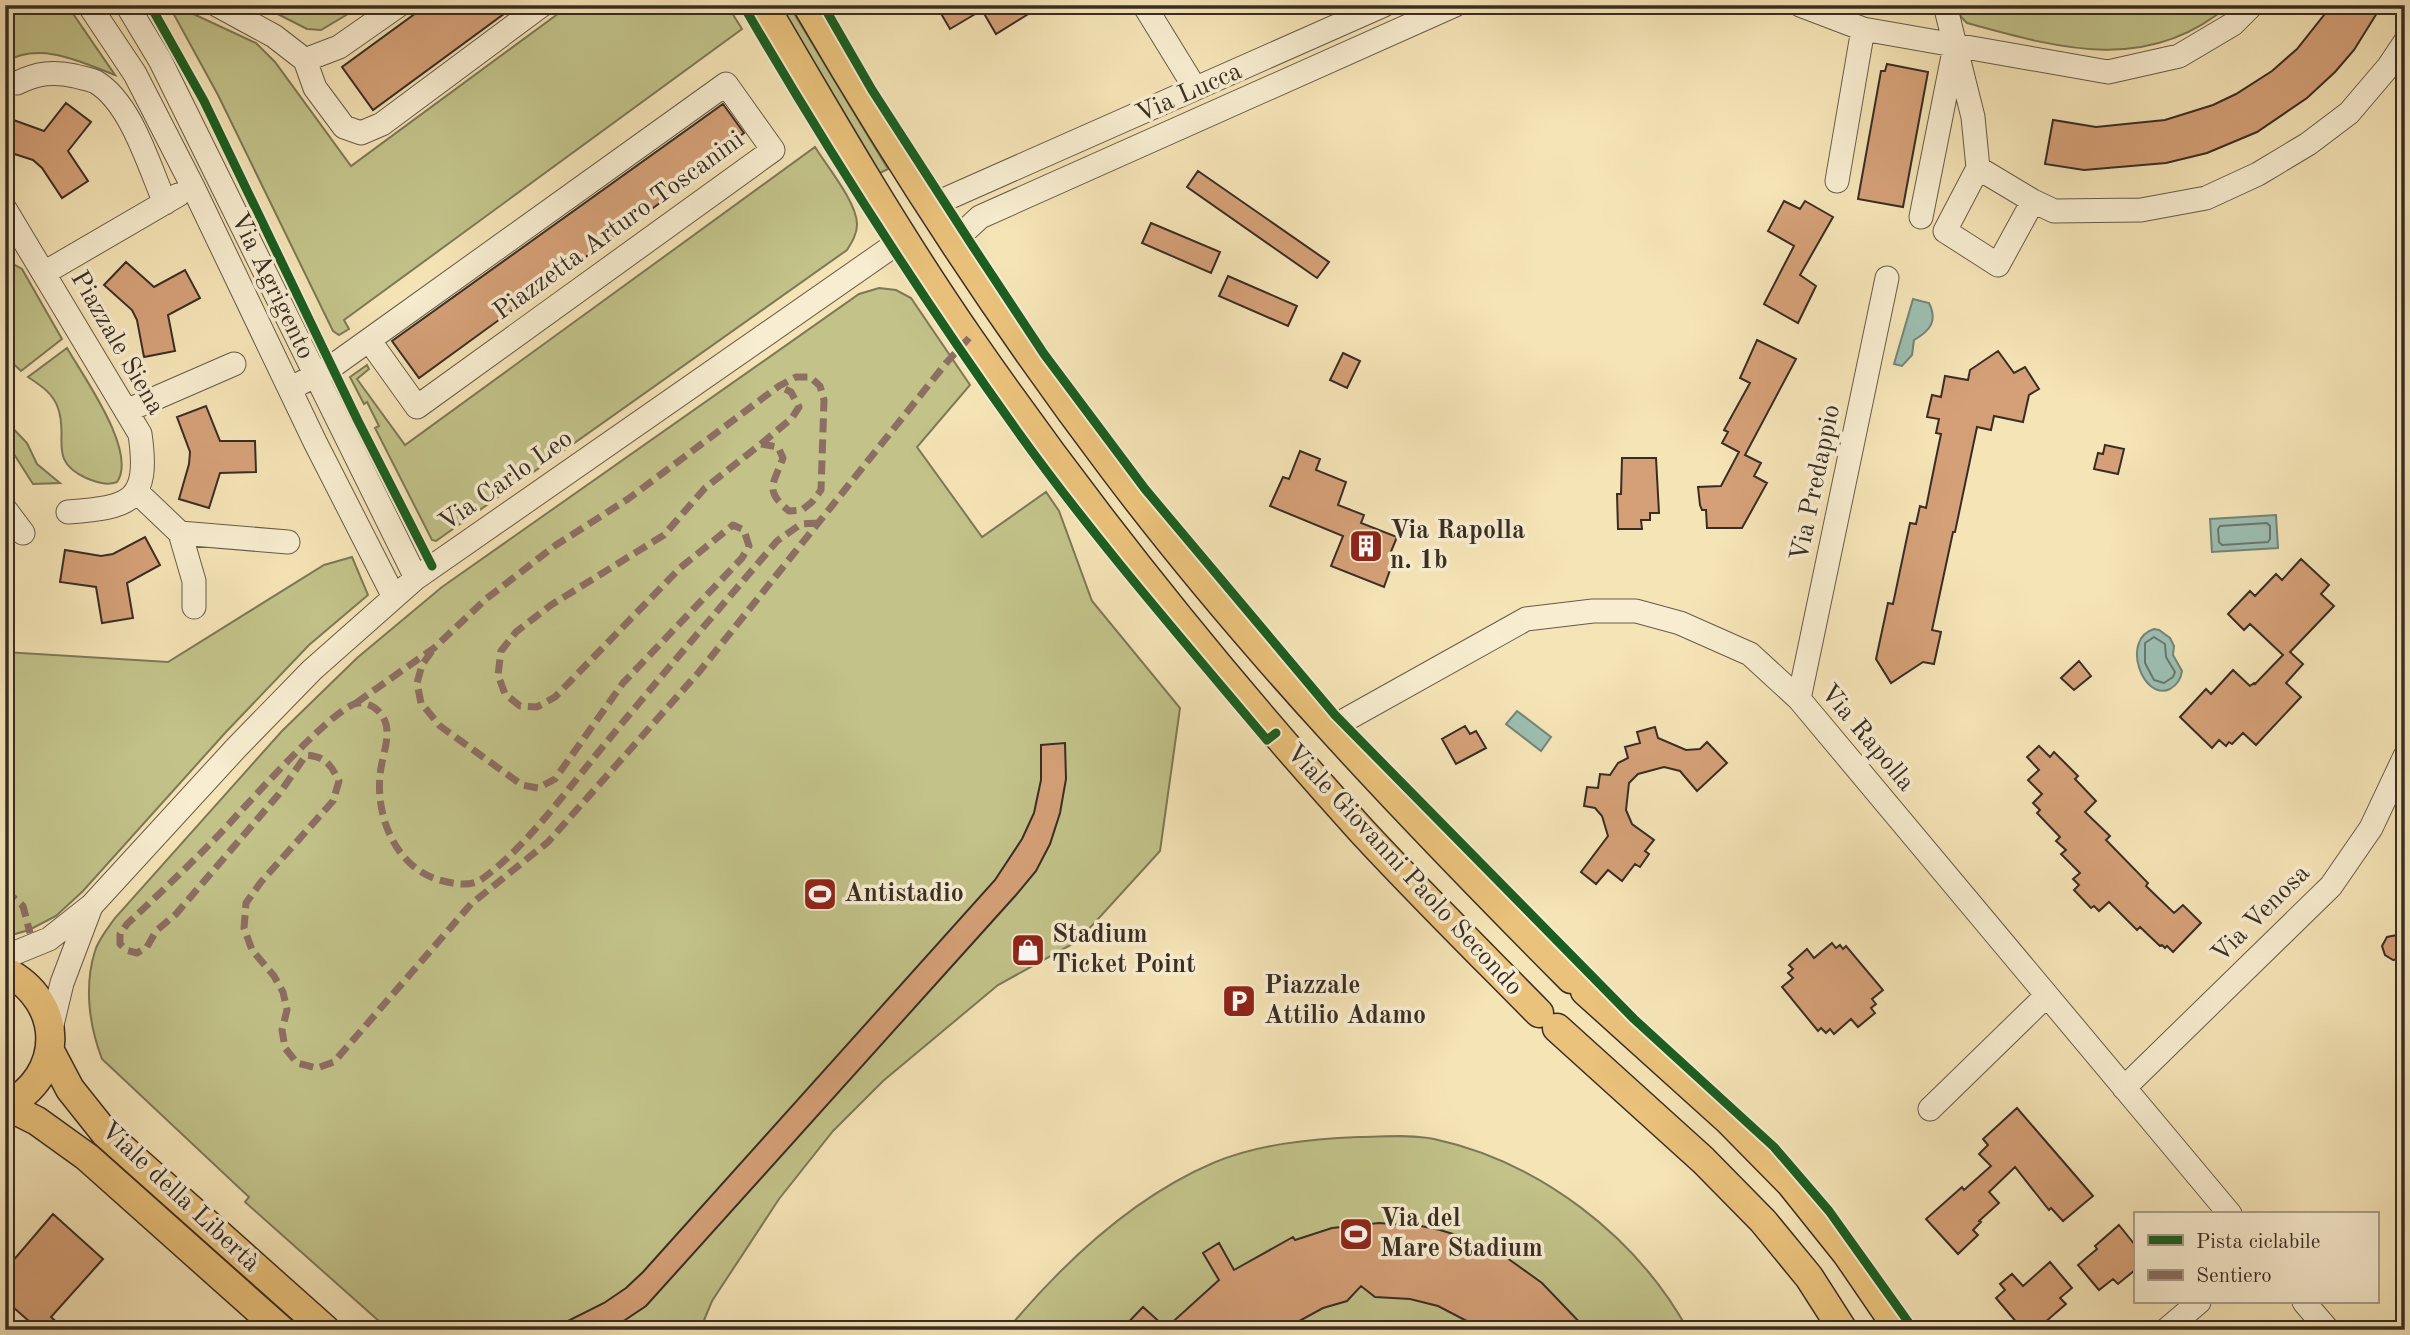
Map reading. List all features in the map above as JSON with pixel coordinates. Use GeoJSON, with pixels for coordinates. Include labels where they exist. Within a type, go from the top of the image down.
{"type":"FeatureCollection","features":[{"type":"Feature","properties":{"kind":"main road","name":"Viale Giovanni Paolo Secondo"},"geometry":{"type":"LineString","coordinates":[[764,5],[903,239],[969,338],[1067,475],[1152,584],[1294,755],[1362,831],[1548,1020],[1703,1160],[1763,1220],[1810,1277],[1843,1330]]}},
{"type":"Feature","properties":{"kind":"main road","name":"Viale Giovanni Paolo Secondo"},"geometry":{"type":"LineString","coordinates":[[807,5],[993,303],[1114,470],[1215,594],[1329,729],[1421,827],[1578,985],[1727,1119],[1791,1184],[1847,1254],[1899,1330]]}},
{"type":"Feature","properties":{"kind":"main road"},"geometry":{"type":"LineString","coordinates":[[1294,755],[1329,729]]}},
{"type":"Feature","properties":{"kind":"main road","name":"Viale della Libertà"},"geometry":{"type":"LineString","coordinates":[[5,971],[28,985],[43,1005],[51,1040],[70,1089],[105,1133],[326,1330]]}},
{"type":"Feature","properties":{"kind":"main road","name":"Viale Giovanni Paolo Secondo"},"geometry":{"type":"LineString","coordinates":[[1548,1020],[1537,1005],[1541,989],[1555,979],[1578,985]]}},
{"type":"Feature","properties":{"kind":"main road"},"geometry":{"type":"LineString","coordinates":[[1548,1020],[1573,1026],[1585,1015],[1588,999],[1578,985]]}},
{"type":"Feature","properties":{"kind":"main road","name":"Viale della Libertà"},"geometry":{"type":"LineString","coordinates":[[6,1106],[27,1093],[42,1074],[51,1040]]}},
{"type":"Feature","properties":{"kind":"main road","name":"Viale della Libertà"},"geometry":{"type":"LineString","coordinates":[[6,1106],[37,1121],[87,1157],[281,1330]]}},
{"type":"Feature","properties":{"kind":"street","name":"Via Agrigento"},"geometry":{"type":"LineString","coordinates":[[89,5],[135,74],[394,597]]}},
{"type":"Feature","properties":{"kind":"street","name":"Via Agrigento"},"geometry":{"type":"LineString","coordinates":[[127,5],[167,72],[416,578]]}},
{"type":"Feature","properties":{"kind":"street"},"geometry":{"type":"LineString","coordinates":[[217,5],[274,36],[304,60],[315,88],[344,127],[361,133],[382,124],[542,5]]}},
{"type":"Feature","properties":{"kind":"street"},"geometry":{"type":"LineString","coordinates":[[304,60],[339,47],[398,5]]}},
{"type":"Feature","properties":{"kind":"street"},"geometry":{"type":"LineString","coordinates":[[1144,5],[1195,88]]}},
{"type":"Feature","properties":{"kind":"street","name":"Via Lucca"},"geometry":{"type":"LineString","coordinates":[[930,205],[1384,5]]}},
{"type":"Feature","properties":{"kind":"street","name":"Via Lucca"},"geometry":{"type":"LineString","coordinates":[[953,242],[980,217],[1455,5]]}},
{"type":"Feature","properties":{"kind":"street"},"geometry":{"type":"LineString","coordinates":[[1800,5],[1863,29],[2108,72],[2179,56],[2233,24],[2252,5]]}},
{"type":"Feature","properties":{"kind":"street"},"geometry":{"type":"LineString","coordinates":[[1945,5],[1973,117],[1978,168],[1945,231],[1998,265],[2032,201]]}},
{"type":"Feature","properties":{"kind":"street"},"geometry":{"type":"LineString","coordinates":[[1837,181],[1863,29]]}},
{"type":"Feature","properties":{"kind":"street"},"geometry":{"type":"LineString","coordinates":[[1978,168],[2032,201],[2054,211],[2141,210],[2206,198],[2268,168],[2308,144],[2349,113],[2389,66],[2405,42]]}},
{"type":"Feature","properties":{"kind":"street"},"geometry":{"type":"LineString","coordinates":[[1921,217],[1955,44]]}},
{"type":"Feature","properties":{"kind":"street"},"geometry":{"type":"LineString","coordinates":[[17,83],[32,76],[59,72],[94,81],[115,98],[130,123],[165,203]]}},
{"type":"Feature","properties":{"kind":"street","name":"Piazzetta Arturo Toscanini"},"geometry":{"type":"LineString","coordinates":[[290,389],[315,377],[369,340],[726,84],[773,150],[417,407],[369,340]]}},
{"type":"Feature","properties":{"kind":"street","name":"Piazzale Siena"},"geometry":{"type":"LineString","coordinates":[[44,273],[193,187]]}},
{"type":"Feature","properties":{"kind":"street","name":"Piazzale Siena"},"geometry":{"type":"LineString","coordinates":[[5,209],[140,434],[145,464],[136,492]]}},
{"type":"Feature","properties":{"kind":"street","name":"Via Carlo Leo"},"geometry":{"type":"LineString","coordinates":[[5,957],[49,939],[92,905],[237,747],[312,670],[416,578],[903,239]]}},
{"type":"Feature","properties":{"kind":"street","name":"Via Predappio"},"geometry":{"type":"LineString","coordinates":[[1799,699],[1887,278]]}},
{"type":"Feature","properties":{"kind":"street"},"geometry":{"type":"LineString","coordinates":[[126,411],[234,364]]}},
{"type":"Feature","properties":{"kind":"street"},"geometry":{"type":"LineString","coordinates":[[68,512],[121,506],[136,492],[180,533],[194,581],[194,607]]}},
{"type":"Feature","properties":{"kind":"street"},"geometry":{"type":"LineString","coordinates":[[5,509],[23,533]]}},
{"type":"Feature","properties":{"kind":"street"},"geometry":{"type":"LineString","coordinates":[[180,533],[288,542]]}},
{"type":"Feature","properties":{"kind":"street","name":"Via Rapolla"},"geometry":{"type":"LineString","coordinates":[[1329,729],[1526,620],[1593,611],[1636,611],[1681,623],[1751,653],[1799,699],[2228,1212]]}},
{"type":"Feature","properties":{"kind":"street","name":"Via Venosa"},"geometry":{"type":"LineString","coordinates":[[2124,1088],[2331,886],[2371,828],[2405,756]]}},
{"type":"Feature","properties":{"kind":"street","name":"Via Carlo Leo"},"geometry":{"type":"LineString","coordinates":[[51,1040],[62,983],[92,905]]}},
{"type":"Feature","properties":{"kind":"street"},"geometry":{"type":"LineString","coordinates":[[1930,1109],[2046,996]]}},
{"type":"Feature","properties":{"kind":"street"},"geometry":{"type":"LineString","coordinates":[[2166,1330],[2197,1304]]}},
{"type":"Feature","properties":{"kind":"street"},"geometry":{"type":"LineString","coordinates":[[2306,1304],[2328,1330]]}},
{"type":"Feature","properties":{"kind":"green space"},"geometry":{"type":"Polygon","coordinates":[[[23,5],[67,5],[115,75],[46,53],[18,56],[5,62],[5,17],[23,5]]]}},
{"type":"Feature","properties":{"kind":"green space"},"geometry":{"type":"Polygon","coordinates":[[[174,5],[256,43],[275,62],[351,166],[570,5],[727,5],[742,29],[344,320],[349,329],[339,335],[333,331],[218,95],[172,11],[174,5]]]}},
{"type":"Feature","properties":{"kind":"green space"},"geometry":{"type":"Polygon","coordinates":[[[260,5],[363,5],[321,30],[307,29],[260,5]]]}},
{"type":"Feature","properties":{"kind":"green space"},"geometry":{"type":"Polygon","coordinates":[[[780,5],[789,5],[888,169],[880,173],[780,5]]]}},
{"type":"Feature","properties":{"kind":"green space"},"geometry":{"type":"Polygon","coordinates":[[[1958,5],[2229,5],[2198,27],[2167,41],[2134,48],[2102,50],[2035,41],[1967,23],[1961,17],[1958,5]]]}},
{"type":"Feature","properties":{"kind":"green space"},"geometry":{"type":"Polygon","coordinates":[[[815,147],[847,196],[856,216],[856,232],[847,250],[436,541],[432,540],[375,428],[379,426],[367,402],[364,404],[350,377],[367,365],[369,369],[357,379],[405,445],[815,147]]]}},
{"type":"Feature","properties":{"kind":"green space"},"geometry":{"type":"Polygon","coordinates":[[[5,263],[22,269],[62,339],[21,371],[5,356],[5,263]]]}},
{"type":"Feature","properties":{"kind":"green space","name":"Antistadio"},"geometry":{"type":"Polygon","coordinates":[[[879,288],[896,290],[911,298],[970,385],[917,447],[982,537],[1046,492],[1059,511],[1092,601],[1180,708],[1160,851],[1078,941],[998,985],[883,1081],[833,1131],[779,1199],[712,1301],[700,1330],[389,1330],[245,1202],[249,1197],[102,1059],[91,1019],[89,992],[92,964],[98,943],[115,918],[282,731],[357,658],[442,587],[859,294],[879,288]]]}},
{"type":"Feature","properties":{"kind":"green space"},"geometry":{"type":"Polygon","coordinates":[[[67,348],[115,434],[122,469],[117,482],[98,482],[74,471],[67,464],[63,456],[61,419],[56,403],[46,390],[28,377],[67,348]]]}},
{"type":"Feature","properties":{"kind":"green space"},"geometry":{"type":"Polygon","coordinates":[[[5,420],[27,443],[37,464],[60,483],[33,484],[5,440],[5,420]]]}},
{"type":"Feature","properties":{"kind":"green space"},"geometry":{"type":"Polygon","coordinates":[[[352,557],[368,595],[309,645],[225,733],[83,891],[56,916],[29,930],[5,937],[5,652],[168,662],[324,565],[352,557]]]}},
{"type":"Feature","properties":{"kind":"green space","name":"Via del Mare Stadium"},"geometry":{"type":"Polygon","coordinates":[[[1406,1136],[1434,1139],[1511,1165],[1547,1185],[1613,1234],[1667,1296],[1688,1330],[1007,1330],[1051,1281],[1100,1234],[1154,1194],[1183,1177],[1248,1151],[1303,1141],[1406,1136]]]}},
{"type":"Feature","properties":{"kind":"water"},"geometry":{"type":"Polygon","coordinates":[[[1913,299],[1929,303],[1933,315],[1931,325],[1914,340],[1912,355],[1902,366],[1894,364],[1913,299]]]}},
{"type":"Feature","properties":{"kind":"water"},"geometry":{"type":"Polygon","coordinates":[[[2276,515],[2278,548],[2212,552],[2210,519],[2276,515]]]}},
{"type":"Feature","properties":{"kind":"water"},"geometry":{"type":"Polygon","coordinates":[[[2154,629],[2170,638],[2174,646],[2173,655],[2182,671],[2175,686],[2160,691],[2151,687],[2144,678],[2137,656],[2138,644],[2144,635],[2154,629]]]}},
{"type":"Feature","properties":{"kind":"water"},"geometry":{"type":"Polygon","coordinates":[[[1517,711],[1551,737],[1541,751],[1506,724],[1517,711]]]}},
{"type":"Feature","properties":{"kind":"building"},"geometry":{"type":"Polygon","coordinates":[[[427,5],[516,5],[373,110],[342,67],[427,5]]]}},
{"type":"Feature","properties":{"kind":"building"},"geometry":{"type":"Polygon","coordinates":[[[936,5],[1043,5],[996,34],[982,10],[950,29],[936,5]]]}},
{"type":"Feature","properties":{"kind":"building"},"geometry":{"type":"Polygon","coordinates":[[[2332,5],[2382,5],[2354,50],[2335,72],[2307,98],[2257,132],[2207,153],[2166,163],[2084,170],[2045,164],[2053,120],[2096,127],[2165,120],[2213,105],[2272,71],[2297,49],[2332,5]]]}},
{"type":"Feature","properties":{"kind":"building"},"geometry":{"type":"Polygon","coordinates":[[[1887,64],[1928,72],[1903,207],[1858,199],[1881,71],[1885,71],[1887,64]]]}},
{"type":"Feature","properties":{"kind":"building"},"geometry":{"type":"Polygon","coordinates":[[[66,103],[91,122],[68,151],[88,181],[62,198],[42,168],[33,160],[5,151],[5,117],[44,131],[66,103]]]}},
{"type":"Feature","properties":{"kind":"building"},"geometry":{"type":"Polygon","coordinates":[[[723,104],[744,133],[682,178],[686,184],[419,378],[392,341],[723,104]]]}},
{"type":"Feature","properties":{"kind":"building"},"geometry":{"type":"Polygon","coordinates":[[[1198,171],[1329,262],[1317,278],[1187,187],[1198,171]]]}},
{"type":"Feature","properties":{"kind":"building"},"geometry":{"type":"Polygon","coordinates":[[[1784,201],[1800,209],[1805,201],[1833,217],[1800,275],[1816,286],[1798,323],[1764,304],[1794,246],[1768,231],[1784,201]]]}},
{"type":"Feature","properties":{"kind":"building"},"geometry":{"type":"Polygon","coordinates":[[[1151,223],[1220,252],[1211,273],[1142,243],[1151,223]]]}},
{"type":"Feature","properties":{"kind":"building"},"geometry":{"type":"Polygon","coordinates":[[[126,262],[154,287],[185,270],[200,298],[168,315],[175,351],[144,357],[137,320],[132,310],[104,285],[126,262]]]}},
{"type":"Feature","properties":{"kind":"building"},"geometry":{"type":"Polygon","coordinates":[[[1228,276],[1297,306],[1288,326],[1219,296],[1228,276]]]}},
{"type":"Feature","properties":{"kind":"building"},"geometry":{"type":"Polygon","coordinates":[[[1757,340],[1796,359],[1745,455],[1761,463],[1754,476],[1767,483],[1742,528],[1707,528],[1706,510],[1702,510],[1700,505],[1698,487],[1721,486],[1739,452],[1722,443],[1728,432],[1724,430],[1750,383],[1740,378],[1757,340]]]}},
{"type":"Feature","properties":{"kind":"building"},"geometry":{"type":"Polygon","coordinates":[[[1998,351],[2014,373],[2025,367],[2039,389],[2029,395],[2023,422],[1994,416],[1991,430],[1977,427],[1932,630],[1941,632],[1934,664],[1923,662],[1891,683],[1876,659],[1888,603],[1893,604],[1910,523],[1916,524],[1920,506],[1926,508],[1941,434],[1936,433],[1939,419],[1927,417],[1932,395],[1941,397],[1945,376],[1968,380],[1970,370],[1998,351]]]}},
{"type":"Feature","properties":{"kind":"building"},"geometry":{"type":"Polygon","coordinates":[[[1343,353],[1360,361],[1347,388],[1330,380],[1343,353]]]}},
{"type":"Feature","properties":{"kind":"building"},"geometry":{"type":"Polygon","coordinates":[[[206,406],[220,441],[255,441],[256,472],[220,473],[209,508],[179,499],[190,452],[177,417],[206,406]]]}},
{"type":"Feature","properties":{"kind":"building"},"geometry":{"type":"Polygon","coordinates":[[[2105,445],[2124,449],[2118,474],[2094,469],[2098,453],[2103,454],[2105,445]]]}},
{"type":"Feature","properties":{"kind":"building"},"geometry":{"type":"Polygon","coordinates":[[[1300,451],[1320,459],[1316,470],[1346,482],[1338,505],[1364,515],[1361,523],[1397,537],[1390,554],[1395,556],[1384,587],[1331,566],[1343,536],[1270,506],[1283,477],[1289,479],[1300,451]]]}},
{"type":"Feature","properties":{"kind":"building"},"geometry":{"type":"Polygon","coordinates":[[[1622,458],[1656,458],[1659,513],[1650,513],[1650,520],[1641,520],[1642,529],[1618,529],[1617,494],[1621,494],[1622,458]]]}},
{"type":"Feature","properties":{"kind":"building"},"geometry":{"type":"Polygon","coordinates":[[[145,537],[160,565],[127,583],[133,618],[102,623],[96,587],[60,582],[65,550],[101,556],[113,554],[145,537]]]}},
{"type":"Feature","properties":{"kind":"building"},"geometry":{"type":"Polygon","coordinates":[[[2301,559],[2329,585],[2321,594],[2334,606],[2290,652],[2303,664],[2286,683],[2301,697],[2256,745],[2243,733],[2232,744],[2229,742],[2226,746],[2219,740],[2212,748],[2180,717],[2206,689],[2211,694],[2233,670],[2250,686],[2283,655],[2250,624],[2244,630],[2228,614],[2250,591],[2255,596],[2276,574],[2282,580],[2301,559]]]}},
{"type":"Feature","properties":{"kind":"building"},"geometry":{"type":"Polygon","coordinates":[[[2079,661],[2091,676],[2074,690],[2061,678],[2079,661]]]}},
{"type":"Feature","properties":{"kind":"building"},"geometry":{"type":"Polygon","coordinates":[[[1465,726],[1470,734],[1476,731],[1486,748],[1456,764],[1442,739],[1465,726]]]}},
{"type":"Feature","properties":{"kind":"building"},"geometry":{"type":"Polygon","coordinates":[[[1655,727],[1658,738],[1686,750],[1700,749],[1707,742],[1727,763],[1697,791],[1680,771],[1664,767],[1638,774],[1629,783],[1626,810],[1632,824],[1654,840],[1645,851],[1649,854],[1640,867],[1635,864],[1622,881],[1608,870],[1596,884],[1581,872],[1608,836],[1602,816],[1595,808],[1584,806],[1587,787],[1598,788],[1600,774],[1610,775],[1618,763],[1628,758],[1625,747],[1640,743],[1637,732],[1655,727]]]}},
{"type":"Feature","properties":{"kind":"building"},"geometry":{"type":"Polygon","coordinates":[[[1065,743],[1066,779],[1060,813],[1050,844],[1036,871],[1016,895],[646,1306],[610,1330],[550,1330],[604,1303],[643,1272],[995,880],[1022,839],[1034,813],[1041,780],[1041,745],[1065,743]]]}},
{"type":"Feature","properties":{"kind":"building"},"geometry":{"type":"Polygon","coordinates":[[[2039,746],[2050,757],[2054,752],[2078,776],[2075,779],[2096,801],[2085,812],[2110,836],[2106,840],[2148,883],[2146,886],[2174,913],[2183,905],[2201,923],[2173,952],[2167,946],[2160,946],[2140,927],[2137,930],[2109,902],[2099,911],[2094,906],[2091,908],[2074,890],[2079,885],[2073,879],[2080,873],[2061,854],[2066,850],[2056,841],[2060,837],[2037,813],[2040,810],[2033,803],[2042,794],[2028,780],[2039,770],[2027,757],[2039,746]]]}},
{"type":"Feature","properties":{"kind":"building"},"geometry":{"type":"Polygon","coordinates":[[[2397,935],[2405,938],[2405,958],[2393,960],[2385,955],[2382,946],[2387,937],[2397,935]]]}},
{"type":"Feature","properties":{"kind":"building"},"geometry":{"type":"Polygon","coordinates":[[[1832,943],[1836,948],[1840,945],[1843,949],[1846,946],[1883,990],[1872,999],[1876,1004],[1871,1008],[1875,1013],[1858,1027],[1851,1019],[1834,1034],[1830,1029],[1826,1033],[1821,1028],[1818,1031],[1782,987],[1793,978],[1788,973],[1793,969],[1789,965],[1807,949],[1814,958],[1832,943]]]}},
{"type":"Feature","properties":{"kind":"building"},"geometry":{"type":"Polygon","coordinates":[[[2017,1108],[2093,1196],[2063,1221],[2051,1208],[2049,1210],[2015,1167],[1989,1192],[1999,1203],[1979,1221],[1981,1222],[1973,1230],[1978,1235],[1958,1254],[1926,1219],[1991,1166],[1979,1154],[1988,1145],[1983,1139],[2017,1108]]]}},
{"type":"Feature","properties":{"kind":"building"},"geometry":{"type":"Polygon","coordinates":[[[53,1214],[103,1259],[51,1317],[65,1330],[39,1330],[5,1300],[5,1270],[53,1214]]]}},
{"type":"Feature","properties":{"kind":"building"},"geometry":{"type":"Polygon","coordinates":[[[1379,1223],[1440,1230],[1503,1255],[1542,1283],[1587,1330],[1484,1330],[1438,1306],[1410,1299],[1375,1297],[1361,1286],[1347,1301],[1323,1308],[1283,1330],[1121,1330],[1143,1307],[1166,1328],[1219,1280],[1203,1253],[1219,1243],[1234,1270],[1293,1237],[1295,1240],[1332,1228],[1379,1223]]]}},
{"type":"Feature","properties":{"kind":"building"},"geometry":{"type":"Polygon","coordinates":[[[2119,1225],[2134,1244],[2134,1271],[2118,1284],[2113,1279],[2099,1290],[2078,1265],[2097,1249],[2095,1246],[2119,1225]]]}},
{"type":"Feature","properties":{"kind":"building"},"geometry":{"type":"Polygon","coordinates":[[[2050,1262],[2072,1288],[2060,1298],[2066,1304],[2036,1330],[2023,1330],[1996,1298],[2005,1290],[2000,1284],[2012,1274],[2023,1286],[2050,1262]]]}},
{"type":"Feature","properties":{"kind":"marked path"},"geometry":{"type":"LineString","coordinates":[[818,523],[801,524],[777,541],[549,813],[516,849],[482,879],[465,884],[436,879],[409,863],[399,851],[391,837],[381,807],[381,770],[387,736],[386,724],[376,709],[359,703],[346,708],[306,742],[207,847],[127,924],[120,934],[120,944],[126,950],[137,953],[147,947],[156,931],[176,914],[279,794],[306,755],[323,759],[339,781],[333,801],[261,882],[246,903],[244,928],[252,950],[274,976],[283,992],[287,1010],[282,1030],[285,1048],[297,1063],[317,1068],[334,1062],[471,904],[548,842],[699,672],[969,338]]}},
{"type":"Feature","properties":{"kind":"marked path"},"geometry":{"type":"LineString","coordinates":[[356,703],[434,648],[486,599],[556,545],[628,499],[779,386],[796,377],[810,377],[820,386],[824,400],[821,490],[812,502],[802,510],[789,511],[781,504],[773,492],[773,487],[783,458],[778,447],[761,444],[705,488],[664,535],[551,605],[516,632],[501,651],[498,675],[505,694],[520,706],[537,707],[555,697],[680,568],[733,525],[744,530],[749,546],[742,558],[623,683],[555,779],[538,788],[522,785],[440,726],[421,703],[417,683],[422,665],[434,648]]}},
{"type":"Feature","properties":{"kind":"marked path"},"geometry":{"type":"LineString","coordinates":[[761,444],[792,418],[799,407],[791,392],[779,386]]}},
{"type":"Feature","properties":{"kind":"marked path"},"geometry":{"type":"LineString","coordinates":[[5,890],[23,906],[30,933]]}},
{"type":"Feature","properties":{"kind":"cycle path"},"geometry":{"type":"LineString","coordinates":[[150,5],[204,101],[358,421],[432,566]]}},
{"type":"Feature","properties":{"kind":"cycle path"},"geometry":{"type":"LineString","coordinates":[[743,5],[875,222],[945,328],[1047,472],[1108,550],[1267,740],[1276,733]]}},
{"type":"Feature","properties":{"kind":"cycle path"},"geometry":{"type":"LineString","coordinates":[[823,5],[872,90],[1044,354],[1145,489],[1335,715],[1634,1019],[1774,1147],[1829,1211],[1914,1330]]}},
{"type":"Feature","properties":{"kind":"place","name":"Via Rapolla n. 1b"},"geometry":{"type":"Point","coordinates":[1366,546]}},
{"type":"Feature","properties":{"kind":"place","name":"Antistadio"},"geometry":{"type":"Point","coordinates":[820,894]}},
{"type":"Feature","properties":{"kind":"place","name":"Stadium Ticket Point"},"geometry":{"type":"Point","coordinates":[1028,950]}},
{"type":"Feature","properties":{"kind":"place","name":"Piazzale Attilio Adamo"},"geometry":{"type":"Point","coordinates":[1239,1001]}},
{"type":"Feature","properties":{"kind":"place","name":"Via del Mare Stadium"},"geometry":{"type":"Point","coordinates":[1356,1234]}}]}
